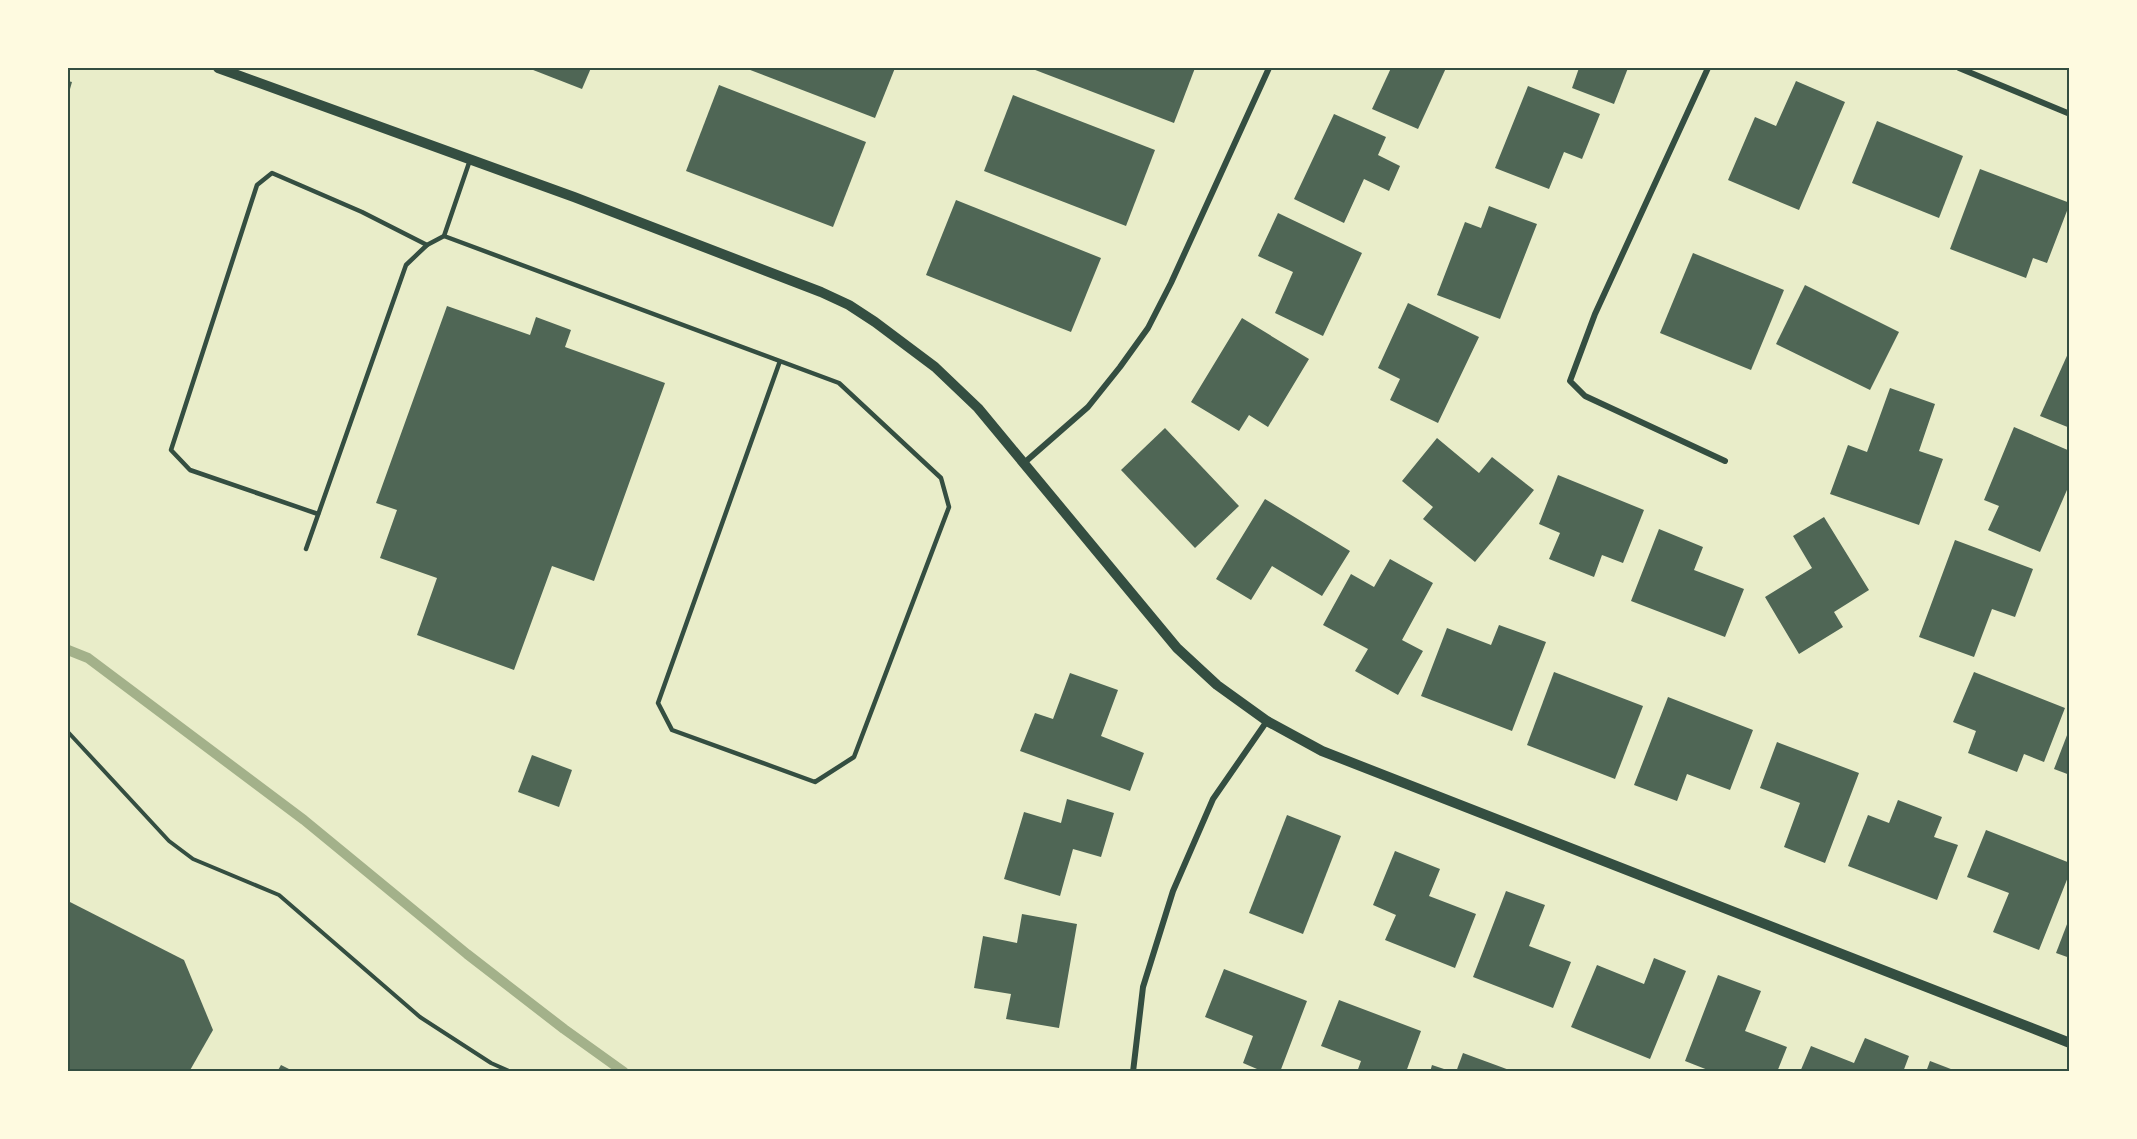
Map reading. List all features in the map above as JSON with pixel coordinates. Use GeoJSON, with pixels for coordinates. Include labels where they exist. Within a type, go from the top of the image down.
{"type":"FeatureCollection","features":[{"type":"Feature","properties":{"kind":"street"},"geometry":{"type":"LineString","coordinates":[[218,68],[574,197],[812,288],[849,305],[935,367],[978,408],[1177,648],[1217,685],[1267,721],[1322,751],[2070,1043]]}},
{"type":"Feature","properties":{"kind":"street"},"geometry":{"type":"LineString","coordinates":[[1024,463],[1088,406],[1148,328],[1171,283],[1269,68]]}},
{"type":"Feature","properties":{"kind":"street"},"geometry":{"type":"LineString","coordinates":[[1708,68],[1595,314],[1570,381],[1585,396],[1725,461]]}},
{"type":"Feature","properties":{"kind":"street"},"geometry":{"type":"LineString","coordinates":[[1959,68],[2070,114]]}},
{"type":"Feature","properties":{"kind":"street"},"geometry":{"type":"LineString","coordinates":[[1133,1071],[1143,987],[1173,891],[1213,799],[1267,721]]}},
{"type":"Feature","properties":{"kind":"lane"},"geometry":{"type":"LineString","coordinates":[[306,549],[406,265],[427,245],[444,236],[470,160]]}},
{"type":"Feature","properties":{"kind":"lane"},"geometry":{"type":"LineString","coordinates":[[318,514],[190,470],[171,450],[257,185],[272,173],[362,212],[427,245]]}},
{"type":"Feature","properties":{"kind":"lane"},"geometry":{"type":"LineString","coordinates":[[444,236],[780,361],[839,383],[941,478],[949,507],[854,757],[815,782],[672,730],[658,703],[780,361]]}},
{"type":"Feature","properties":{"kind":"path"},"geometry":{"type":"LineString","coordinates":[[68,732],[169,842],[193,859],[279,895],[420,1017],[491,1063],[512,1071]]}},
{"type":"Feature","properties":{"kind":"building"},"geometry":{"type":"Polygon","coordinates":[[[528,68],[591,68],[582,89],[528,68]]]}},
{"type":"Feature","properties":{"kind":"building"},"geometry":{"type":"Polygon","coordinates":[[[745,68],[895,68],[875,118],[745,68]]]}},
{"type":"Feature","properties":{"kind":"building"},"geometry":{"type":"Polygon","coordinates":[[[1030,68],[1195,68],[1174,123],[1030,68]]]}},
{"type":"Feature","properties":{"kind":"building"},"geometry":{"type":"Polygon","coordinates":[[[1391,68],[1446,68],[1418,129],[1372,109],[1391,68]]]}},
{"type":"Feature","properties":{"kind":"building"},"geometry":{"type":"Polygon","coordinates":[[[1579,68],[1628,68],[1614,104],[1572,88],[1579,68]]]}},
{"type":"Feature","properties":{"kind":"building"},"geometry":{"type":"Polygon","coordinates":[[[68,81],[72,82],[68,96],[68,81]]]}},
{"type":"Feature","properties":{"kind":"building"},"geometry":{"type":"Polygon","coordinates":[[[1796,81],[1845,102],[1799,210],[1728,180],[1755,117],[1776,126],[1796,81]]]}},
{"type":"Feature","properties":{"kind":"building"},"geometry":{"type":"Polygon","coordinates":[[[719,85],[866,142],[833,227],[686,171],[719,85]]]}},
{"type":"Feature","properties":{"kind":"building"},"geometry":{"type":"Polygon","coordinates":[[[1528,86],[1600,114],[1582,159],[1564,152],[1549,189],[1495,168],[1528,86]]]}},
{"type":"Feature","properties":{"kind":"building"},"geometry":{"type":"Polygon","coordinates":[[[1013,95],[1155,150],[1126,226],[984,171],[1013,95]]]}},
{"type":"Feature","properties":{"kind":"building"},"geometry":{"type":"Polygon","coordinates":[[[1334,114],[1386,137],[1378,155],[1400,166],[1389,191],[1364,179],[1344,223],[1294,199],[1334,114]]]}},
{"type":"Feature","properties":{"kind":"building"},"geometry":{"type":"Polygon","coordinates":[[[1877,121],[1963,156],[1939,218],[1852,183],[1877,121]]]}},
{"type":"Feature","properties":{"kind":"building"},"geometry":{"type":"Polygon","coordinates":[[[1980,169],[2070,203],[2047,263],[2033,258],[2026,278],[1950,249],[1980,169]]]}},
{"type":"Feature","properties":{"kind":"building"},"geometry":{"type":"Polygon","coordinates":[[[956,200],[1101,258],[1071,332],[926,275],[956,200]]]}},
{"type":"Feature","properties":{"kind":"building"},"geometry":{"type":"Polygon","coordinates":[[[1489,206],[1537,224],[1500,319],[1437,295],[1465,222],[1481,228],[1489,206]]]}},
{"type":"Feature","properties":{"kind":"building"},"geometry":{"type":"Polygon","coordinates":[[[1278,213],[1362,253],[1323,336],[1275,313],[1293,272],[1258,256],[1278,213]]]}},
{"type":"Feature","properties":{"kind":"building"},"geometry":{"type":"Polygon","coordinates":[[[1693,253],[1784,290],[1751,370],[1660,333],[1693,253]]]}},
{"type":"Feature","properties":{"kind":"building"},"geometry":{"type":"Polygon","coordinates":[[[1805,285],[1899,332],[1870,390],[1776,344],[1805,285]]]}},
{"type":"Feature","properties":{"kind":"building"},"geometry":{"type":"Polygon","coordinates":[[[1408,303],[1479,337],[1438,423],[1390,400],[1400,379],[1378,368],[1408,303]]]}},
{"type":"Feature","properties":{"kind":"building"},"geometry":{"type":"Polygon","coordinates":[[[447,306],[530,335],[536,317],[571,330],[565,347],[665,383],[594,581],[552,566],[514,670],[417,635],[437,578],[380,558],[397,510],[376,503],[447,306]]]}},
{"type":"Feature","properties":{"kind":"building"},"geometry":{"type":"Polygon","coordinates":[[[1242,318],[1309,359],[1268,427],[1249,415],[1239,431],[1191,402],[1242,318]]]}},
{"type":"Feature","properties":{"kind":"building"},"geometry":{"type":"Polygon","coordinates":[[[2070,349],[2070,428],[2040,416],[2070,349]]]}},
{"type":"Feature","properties":{"kind":"building"},"geometry":{"type":"Polygon","coordinates":[[[1890,388],[1935,404],[1919,451],[1943,459],[1919,525],[1830,494],[1848,445],[1867,452],[1890,388]]]}},
{"type":"Feature","properties":{"kind":"building"},"geometry":{"type":"Polygon","coordinates":[[[2014,427],[2070,451],[2070,483],[2040,552],[1988,530],[1999,506],[1984,500],[2014,427]]]}},
{"type":"Feature","properties":{"kind":"building"},"geometry":{"type":"Polygon","coordinates":[[[1165,428],[1239,506],[1195,548],[1121,470],[1165,428]]]}},
{"type":"Feature","properties":{"kind":"building"},"geometry":{"type":"Polygon","coordinates":[[[1437,438],[1479,473],[1492,457],[1534,490],[1475,562],[1423,519],[1433,507],[1402,481],[1437,438]]]}},
{"type":"Feature","properties":{"kind":"building"},"geometry":{"type":"Polygon","coordinates":[[[1558,475],[1644,510],[1623,563],[1602,555],[1594,577],[1549,559],[1560,533],[1539,524],[1558,475]]]}},
{"type":"Feature","properties":{"kind":"building"},"geometry":{"type":"Polygon","coordinates":[[[1265,499],[1350,551],[1322,596],[1272,566],[1251,600],[1216,579],[1265,499]]]}},
{"type":"Feature","properties":{"kind":"building"},"geometry":{"type":"Polygon","coordinates":[[[1824,517],[1869,590],[1834,612],[1843,627],[1799,654],[1765,597],[1812,568],[1793,536],[1824,517]]]}},
{"type":"Feature","properties":{"kind":"building"},"geometry":{"type":"Polygon","coordinates":[[[1659,529],[1703,547],[1694,570],[1744,589],[1725,637],[1631,601],[1659,529]]]}},
{"type":"Feature","properties":{"kind":"building"},"geometry":{"type":"Polygon","coordinates":[[[1955,540],[2033,569],[2015,617],[1992,609],[1974,657],[1919,637],[1955,540]]]}},
{"type":"Feature","properties":{"kind":"building"},"geometry":{"type":"Polygon","coordinates":[[[1390,559],[1433,583],[1402,640],[1423,651],[1398,695],[1355,671],[1368,649],[1323,625],[1351,574],[1374,587],[1390,559]]]}},
{"type":"Feature","properties":{"kind":"building"},"geometry":{"type":"Polygon","coordinates":[[[1499,625],[1546,642],[1512,731],[1421,696],[1447,628],[1491,645],[1499,625]]]}},
{"type":"Feature","properties":{"kind":"building"},"geometry":{"type":"Polygon","coordinates":[[[1554,672],[1643,706],[1615,779],[1527,745],[1554,672]]]}},
{"type":"Feature","properties":{"kind":"building"},"geometry":{"type":"Polygon","coordinates":[[[1974,672],[2065,708],[2044,762],[2024,754],[2017,772],[1968,753],[1976,731],[1953,722],[1974,672]]]}},
{"type":"Feature","properties":{"kind":"building"},"geometry":{"type":"Polygon","coordinates":[[[1070,673],[1118,690],[1101,736],[1144,753],[1130,791],[1020,751],[1035,713],[1053,719],[1070,673]]]}},
{"type":"Feature","properties":{"kind":"building"},"geometry":{"type":"Polygon","coordinates":[[[1668,697],[1753,730],[1730,790],[1687,774],[1677,801],[1634,785],[1668,697]]]}},
{"type":"Feature","properties":{"kind":"building"},"geometry":{"type":"Polygon","coordinates":[[[2070,730],[2070,775],[2054,769],[2070,730]]]}},
{"type":"Feature","properties":{"kind":"building"},"geometry":{"type":"Polygon","coordinates":[[[1777,742],[1859,773],[1825,863],[1784,847],[1800,803],[1760,788],[1777,742]]]}},
{"type":"Feature","properties":{"kind":"building"},"geometry":{"type":"Polygon","coordinates":[[[532,755],[572,770],[559,807],[518,792],[532,755]]]}},
{"type":"Feature","properties":{"kind":"building"},"geometry":{"type":"Polygon","coordinates":[[[1067,799],[1114,813],[1101,857],[1073,849],[1060,896],[1004,879],[1024,812],[1061,823],[1067,799]]]}},
{"type":"Feature","properties":{"kind":"building"},"geometry":{"type":"Polygon","coordinates":[[[1898,800],[1942,817],[1934,837],[1958,845],[1937,900],[1848,866],[1868,815],[1889,823],[1898,800]]]}},
{"type":"Feature","properties":{"kind":"building"},"geometry":{"type":"Polygon","coordinates":[[[1287,815],[1341,836],[1303,934],[1249,913],[1287,815]]]}},
{"type":"Feature","properties":{"kind":"building"},"geometry":{"type":"Polygon","coordinates":[[[1986,830],[2070,863],[2070,872],[2039,950],[1993,932],[2009,893],[1967,877],[1986,830]]]}},
{"type":"Feature","properties":{"kind":"building"},"geometry":{"type":"Polygon","coordinates":[[[1395,851],[1440,869],[1429,896],[1476,914],[1455,968],[1385,940],[1396,915],[1373,905],[1395,851]]]}},
{"type":"Feature","properties":{"kind":"building"},"geometry":{"type":"Polygon","coordinates":[[[1506,891],[1545,905],[1529,946],[1571,962],[1553,1008],[1473,977],[1506,891]]]}},
{"type":"Feature","properties":{"kind":"building"},"geometry":{"type":"Polygon","coordinates":[[[68,901],[184,960],[213,1030],[189,1072],[68,1072],[68,901]]]}},
{"type":"Feature","properties":{"kind":"building"},"geometry":{"type":"Polygon","coordinates":[[[1022,914],[1077,924],[1059,1028],[1006,1019],[1011,994],[974,988],[983,936],[1017,943],[1022,914]]]}},
{"type":"Feature","properties":{"kind":"building"},"geometry":{"type":"Polygon","coordinates":[[[2070,919],[2070,958],[2056,953],[2070,919]]]}},
{"type":"Feature","properties":{"kind":"building"},"geometry":{"type":"Polygon","coordinates":[[[1654,958],[1686,971],[1650,1059],[1571,1027],[1597,965],[1644,984],[1654,958]]]}},
{"type":"Feature","properties":{"kind":"building"},"geometry":{"type":"Polygon","coordinates":[[[1224,969],[1307,1001],[1280,1072],[1264,1072],[1243,1063],[1253,1036],[1205,1017],[1224,969]]]}},
{"type":"Feature","properties":{"kind":"building"},"geometry":{"type":"Polygon","coordinates":[[[1718,975],[1761,991],[1745,1031],[1787,1047],[1777,1072],[1713,1072],[1685,1061],[1718,975]]]}},
{"type":"Feature","properties":{"kind":"building"},"geometry":{"type":"Polygon","coordinates":[[[1339,1000],[1421,1031],[1406,1072],[1357,1072],[1361,1061],[1321,1046],[1339,1000]]]}},
{"type":"Feature","properties":{"kind":"building"},"geometry":{"type":"Polygon","coordinates":[[[1865,1038],[1909,1056],[1903,1072],[1800,1072],[1811,1046],[1854,1063],[1865,1038]]]}},
{"type":"Feature","properties":{"kind":"building"},"geometry":{"type":"Polygon","coordinates":[[[1463,1053],[1512,1071],[1512,1072],[1456,1072],[1463,1053]]]}},
{"type":"Feature","properties":{"kind":"building"},"geometry":{"type":"Polygon","coordinates":[[[1930,1061],[1956,1071],[1956,1072],[1926,1072],[1930,1061]]]}},
{"type":"Feature","properties":{"kind":"building"},"geometry":{"type":"Polygon","coordinates":[[[281,1065],[295,1072],[277,1072],[281,1065]]]}},
{"type":"Feature","properties":{"kind":"building"},"geometry":{"type":"Polygon","coordinates":[[[1432,1065],[1450,1071],[1450,1072],[1430,1072],[1432,1065]]]}},
{"type":"Feature","properties":{"kind":"waterway"},"geometry":{"type":"LineString","coordinates":[[68,650],[88,658],[304,820],[467,954],[624,1072]]}}]}
